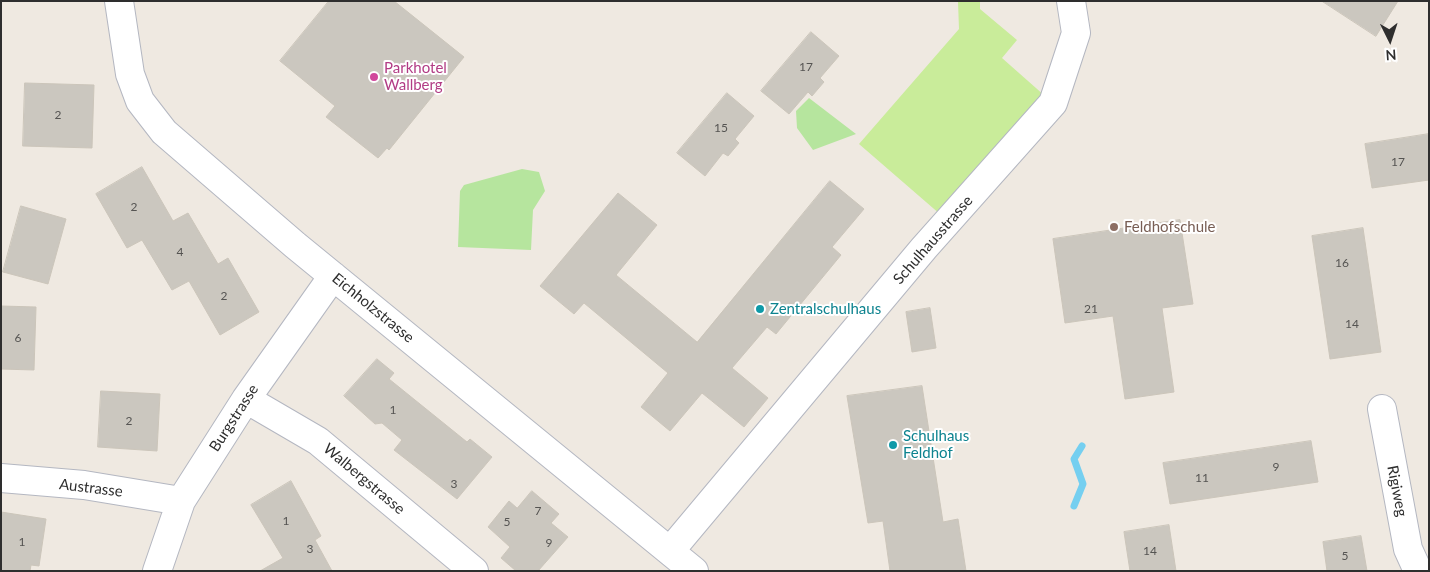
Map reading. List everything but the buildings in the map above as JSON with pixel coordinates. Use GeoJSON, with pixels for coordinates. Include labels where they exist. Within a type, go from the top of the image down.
{"type":"FeatureCollection","features":[{"type":"Feature","properties":{"kind":"street","name":"Eichholzstrasse"},"geometry":{"type":"LineString","coordinates":[[119,1],[130,74],[140,101],[148,114],[164,132],[214,178],[694,571]]}},
{"type":"Feature","properties":{"kind":"street","name":"Schulhausstrasse"},"geometry":{"type":"LineString","coordinates":[[670,551],[918,255],[1052,103],[1076,33],[1071,1]]}},
{"type":"Feature","properties":{"kind":"street","name":"Burgstrasse"},"geometry":{"type":"LineString","coordinates":[[157,571],[181,501],[246,398],[333,276]]}},
{"type":"Feature","properties":{"kind":"street","name":"Walbergstrasse"},"geometry":{"type":"LineString","coordinates":[[246,398],[318,441],[474,571]]}},
{"type":"Feature","properties":{"kind":"street","name":"Rigiweg"},"geometry":{"type":"LineString","coordinates":[[1382,409],[1408,548],[1418,571]]}},
{"type":"Feature","properties":{"kind":"street","name":"Austrasse"},"geometry":{"type":"LineString","coordinates":[[1,478],[84,486],[181,501]]}},
{"type":"Feature","properties":{"kind":"green space"},"geometry":{"type":"Polygon","coordinates":[[[980,1],[980,9],[1017,40],[1002,58],[1045,96],[941,215],[859,144],[959,29],[958,2],[980,1]]]}},
{"type":"Feature","properties":{"kind":"green space"},"geometry":{"type":"Polygon","coordinates":[[[809,98],[856,134],[813,150],[797,128],[796,111],[809,98]]]}},
{"type":"Feature","properties":{"kind":"green space"},"geometry":{"type":"Polygon","coordinates":[[[522,169],[539,172],[545,191],[533,210],[531,250],[458,247],[460,191],[464,185],[522,169]]]}},
{"type":"Feature","properties":{"kind":"waterway"},"geometry":{"type":"LineString","coordinates":[[1074,506],[1083,484],[1074,459],[1082,446]]}},
{"type":"Feature","properties":{"kind":"place","name":"Parkhotel Wallberg"},"geometry":{"type":"Point","coordinates":[374,77]}},
{"type":"Feature","properties":{"kind":"place","name":"Feldhofschule"},"geometry":{"type":"Point","coordinates":[1114,227]}},
{"type":"Feature","properties":{"kind":"place","name":"Zentralschulhaus"},"geometry":{"type":"Point","coordinates":[760,309]}},
{"type":"Feature","properties":{"kind":"place","name":"Schulhaus Feldhof"},"geometry":{"type":"Point","coordinates":[893,445]}}]}
